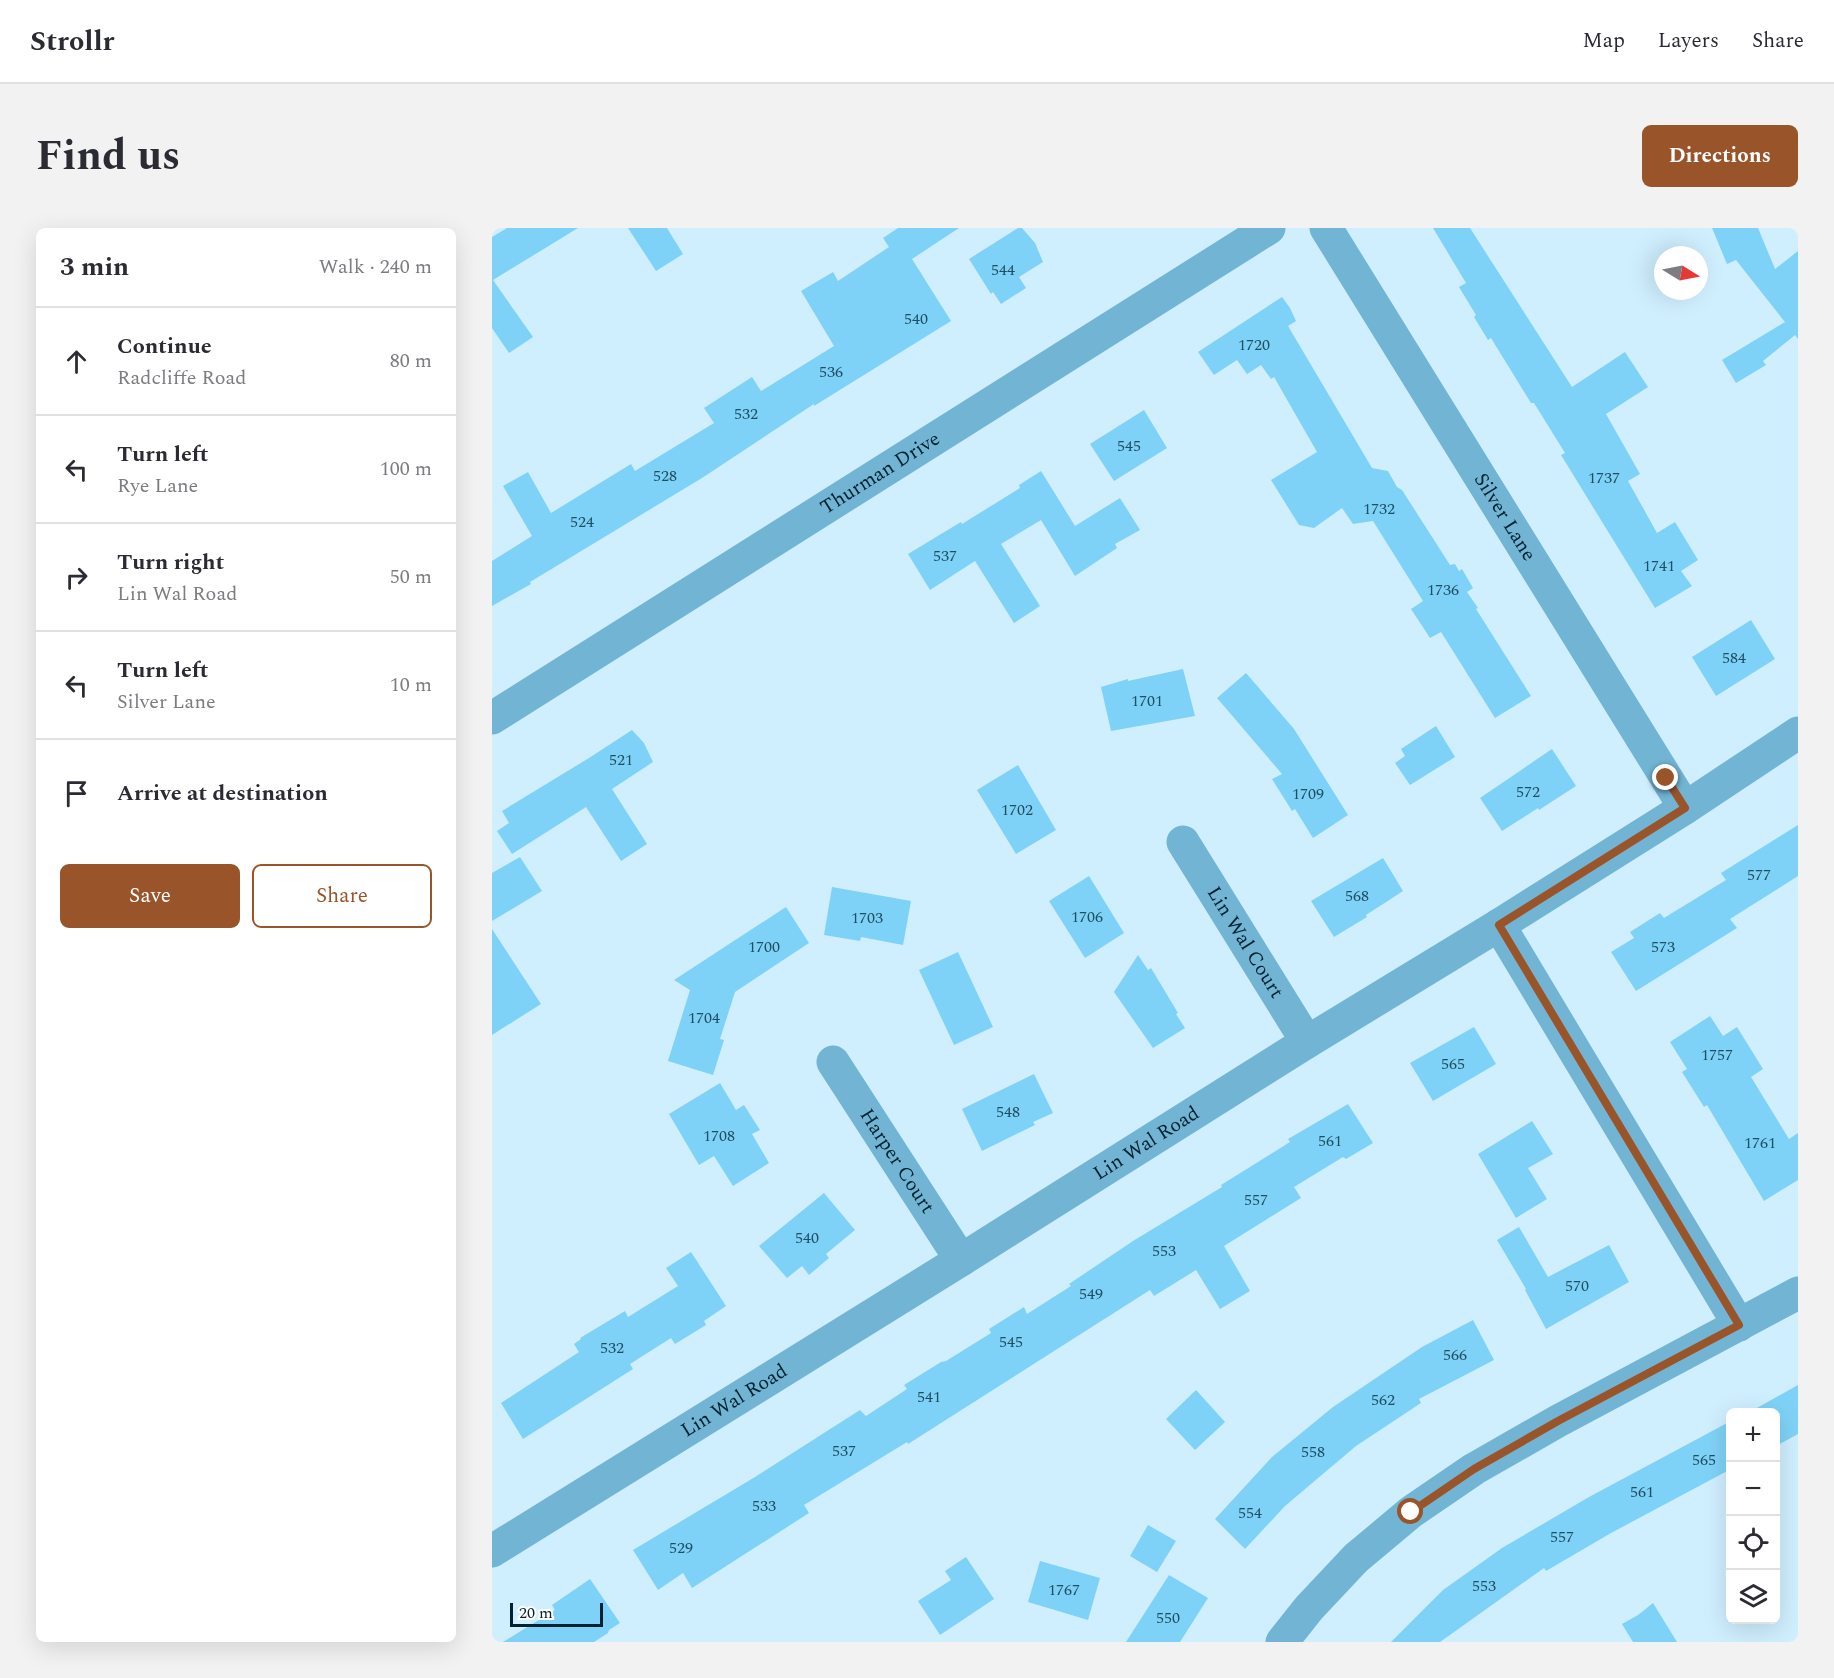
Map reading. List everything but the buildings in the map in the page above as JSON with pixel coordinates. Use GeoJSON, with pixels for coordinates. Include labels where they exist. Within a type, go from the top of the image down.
{"type":"FeatureCollection","features":[{"type":"Feature","properties":{"kind":"street","name":"Thurman Drive"},"geometry":{"type":"LineString","coordinates":[[492,718],[1269,228]]}},
{"type":"Feature","properties":{"kind":"street","name":"Silver Lane"},"geometry":{"type":"LineString","coordinates":[[1326,228],[1685,808]]}},
{"type":"Feature","properties":{"kind":"street","name":"Lin Wal Road"},"geometry":{"type":"LineString","coordinates":[[492,1551],[1307,1042],[1499,925],[1685,808],[1798,733]]}},
{"type":"Feature","properties":{"kind":"street","name":"Lin Wal Court"},"geometry":{"type":"LineString","coordinates":[[1183,842],[1307,1042]]}},
{"type":"Feature","properties":{"kind":"street"},"geometry":{"type":"LineString","coordinates":[[1499,925],[1739,1325]]}},
{"type":"Feature","properties":{"kind":"street","name":"Harper Court"},"geometry":{"type":"LineString","coordinates":[[833,1062],[961,1260]]}},
{"type":"Feature","properties":{"kind":"street"},"geometry":{"type":"LineString","coordinates":[[1282,1642],[1309,1608],[1356,1558],[1411,1512],[1474,1469],[1558,1421],[1798,1293]]}},
{"type":"Feature","properties":{"kind":"route"},"geometry":{"type":"LineString","coordinates":[[1411,1512],[1474,1469],[1558,1421],[1739,1325],[1499,925],[1685,808],[1666,778]]}}]}
